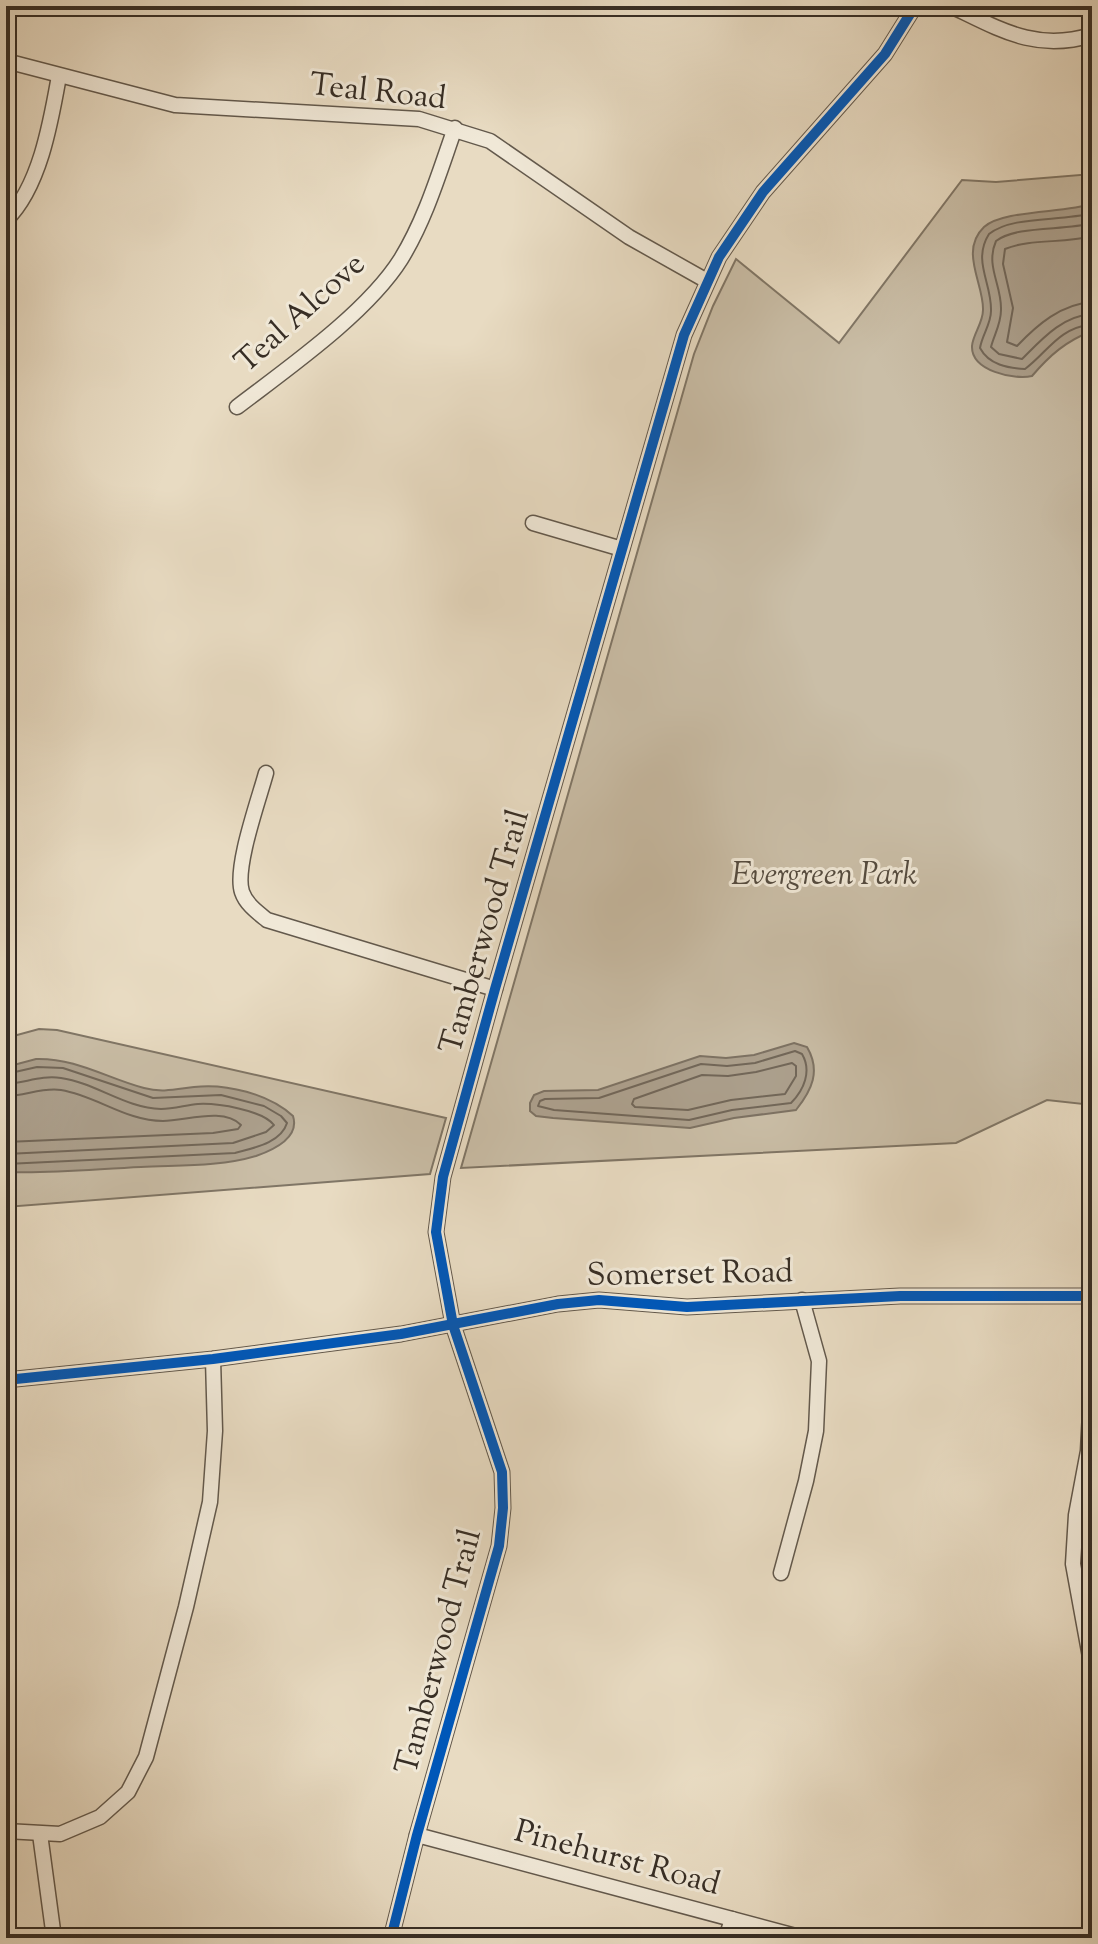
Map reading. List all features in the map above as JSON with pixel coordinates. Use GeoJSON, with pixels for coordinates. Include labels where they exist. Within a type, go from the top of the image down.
{"type":"FeatureCollection","features":[{"type":"Feature","properties":{"kind":"street","name":"Tamberwood Trail"},"geometry":{"type":"LineString","coordinates":[[391,1938],[499,1546],[503,1508],[502,1472],[453,1325],[436,1232],[443,1177],[684,335],[723,250],[763,192],[885,54],[915,6]]}},
{"type":"Feature","properties":{"kind":"street"},"geometry":{"type":"LineString","coordinates":[[951,6],[1008,34],[1030,40],[1052,42],[1092,35]]}},
{"type":"Feature","properties":{"kind":"street","name":"Teal Road"},"geometry":{"type":"LineString","coordinates":[[6,61],[175,105],[419,119],[455,128],[490,141],[629,237],[707,281]]}},
{"type":"Feature","properties":{"kind":"street"},"geometry":{"type":"LineString","coordinates":[[6,220],[16,211],[30,182],[51,125],[59,76]]}},
{"type":"Feature","properties":{"kind":"street","name":"Teal Alcove"},"geometry":{"type":"LineString","coordinates":[[237,407],[303,356],[368,299],[399,261],[424,217],[455,128]]}},
{"type":"Feature","properties":{"kind":"street"},"geometry":{"type":"LineString","coordinates":[[533,523],[622,549]]}},
{"type":"Feature","properties":{"kind":"street"},"geometry":{"type":"LineString","coordinates":[[266,773],[240,871],[241,891],[249,904],[267,920],[495,989]]}},
{"type":"Feature","properties":{"kind":"street","name":"Somerset Road"},"geometry":{"type":"LineString","coordinates":[[6,1380],[213,1359],[453,1325],[558,1304],[599,1300],[687,1307],[900,1296],[1092,1296]]}},
{"type":"Feature","properties":{"kind":"street"},"geometry":{"type":"LineString","coordinates":[[781,1573],[816,1431],[819,1361],[802,1300]]}},
{"type":"Feature","properties":{"kind":"street"},"geometry":{"type":"LineString","coordinates":[[6,1831],[60,1834],[100,1817],[128,1792],[146,1757],[210,1502],[215,1431],[213,1359]]}},
{"type":"Feature","properties":{"kind":"street"},"geometry":{"type":"LineString","coordinates":[[1092,1375],[1088,1451],[1076,1515],[1073,1564],[1092,1668]]}},
{"type":"Feature","properties":{"kind":"street"},"geometry":{"type":"LineString","coordinates":[[40,1834],[54,1938]]}},
{"type":"Feature","properties":{"kind":"street","name":"Pinehurst Road"},"geometry":{"type":"LineString","coordinates":[[417,1835],[803,1938]]}},
{"type":"Feature","properties":{"kind":"street"},"geometry":{"type":"LineString","coordinates":[[726,1938],[732,1919]]}},
{"type":"Feature","properties":{"kind":"green space","name":"Evergreen Park"},"geometry":{"type":"Polygon","coordinates":[[[1092,174],[1092,1105],[1047,1100],[956,1143],[461,1168],[694,354],[736,259],[839,343],[962,180],[996,182],[1092,174]]]}},
{"type":"Feature","properties":{"kind":"green space"},"geometry":{"type":"Polygon","coordinates":[[[39,1029],[57,1030],[446,1118],[430,1174],[6,1207],[6,1038],[39,1029]]]}},
{"type":"Feature","properties":{"kind":"water"},"geometry":{"type":"Polygon","coordinates":[[[1092,204],[1092,331],[1059,349],[1032,376],[1015,377],[986,368],[978,362],[972,346],[983,310],[973,257],[977,236],[984,227],[1005,218],[1092,204]]]}},
{"type":"Feature","properties":{"kind":"water"},"geometry":{"type":"Polygon","coordinates":[[[794,1043],[807,1047],[814,1072],[810,1088],[796,1110],[734,1118],[690,1128],[553,1118],[536,1116],[530,1111],[534,1095],[544,1091],[598,1090],[700,1056],[726,1058],[754,1055],[794,1043]]]}},
{"type":"Feature","properties":{"kind":"water"},"geometry":{"type":"Polygon","coordinates":[[[36,1059],[78,1065],[151,1089],[206,1086],[246,1092],[272,1102],[293,1116],[293,1131],[284,1142],[270,1150],[228,1162],[6,1172],[6,1067],[36,1059]]]}},
{"type":"Feature","properties":{"kind":"cycle path"},"geometry":{"type":"LineString","coordinates":[[391,1938],[499,1546],[503,1508],[502,1472],[453,1325],[436,1232],[443,1177],[684,335],[719,257],[763,192],[885,54],[915,6]]}},
{"type":"Feature","properties":{"kind":"cycle path"},"geometry":{"type":"LineString","coordinates":[[6,1380],[213,1359],[401,1334],[558,1304],[599,1300],[687,1307],[900,1296],[1092,1296]]}}]}
